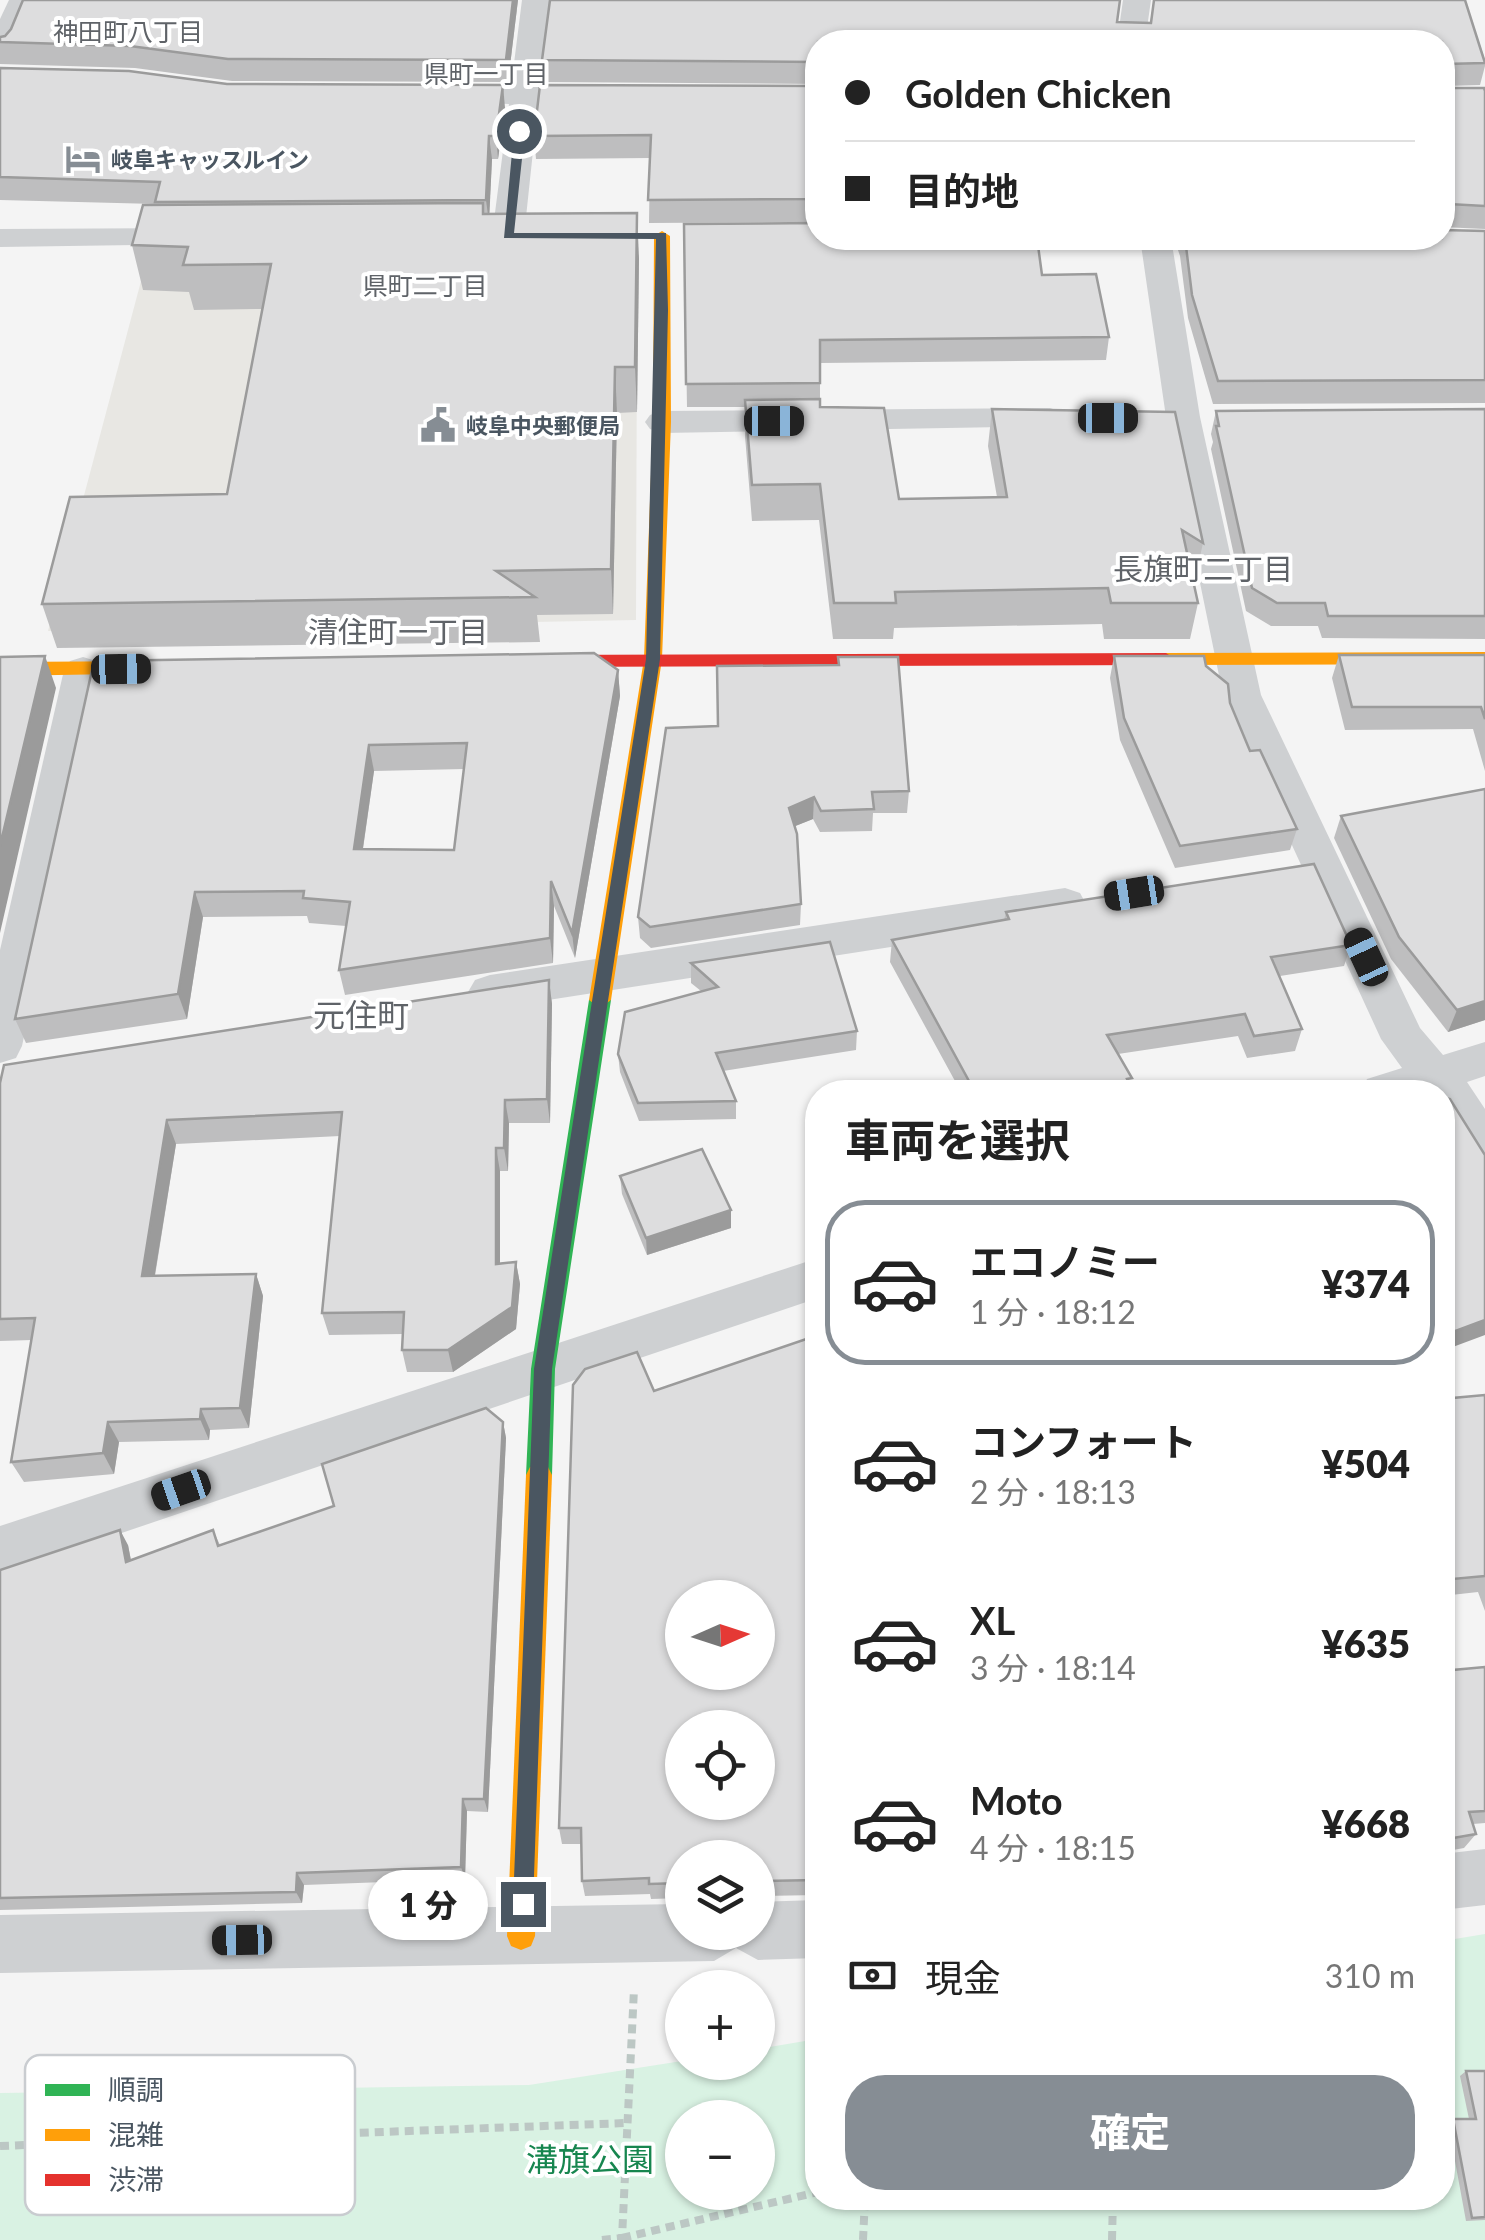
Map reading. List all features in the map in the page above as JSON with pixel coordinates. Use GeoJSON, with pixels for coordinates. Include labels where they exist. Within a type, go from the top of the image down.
{"type":"FeatureCollection","features":[{"type":"Feature","properties":{"kind":"street"},"geometry":{"type":"LineString","coordinates":[[0,50],[23,0]]}},
{"type":"Feature","properties":{"kind":"street"},"geometry":{"type":"LineString","coordinates":[[508,236],[536,0]]}},
{"type":"Feature","properties":{"kind":"street"},"geometry":{"type":"LineString","coordinates":[[1132,30],[1137,0]]}},
{"type":"Feature","properties":{"kind":"street"},"geometry":{"type":"LineString","coordinates":[[426,95],[621,96]]}},
{"type":"Feature","properties":{"kind":"street"},"geometry":{"type":"LineString","coordinates":[[469,236],[547,236]]}},
{"type":"Feature","properties":{"kind":"street"},"geometry":{"type":"LineString","coordinates":[[624,236],[701,236]]}},
{"type":"Feature","properties":{"kind":"street"},"geometry":{"type":"LineString","coordinates":[[522,1936],[543,1369],[653,659],[662,422],[662,236]]}},
{"type":"Feature","properties":{"kind":"street"},"geometry":{"type":"LineString","coordinates":[[0,238],[215,237]]}},
{"type":"Feature","properties":{"kind":"street"},"geometry":{"type":"LineString","coordinates":[[1157,250],[1183,418],[1242,696],[1304,867],[1404,1038],[1437,1080]]}},
{"type":"Feature","properties":{"kind":"street"},"geometry":{"type":"LineString","coordinates":[[662,422],[1086,418]]}},
{"type":"Feature","properties":{"kind":"street"},"geometry":{"type":"LineString","coordinates":[[1144,418],[1221,418]]}},
{"type":"Feature","properties":{"kind":"street"},"geometry":{"type":"LineString","coordinates":[[496,662],[1485,658]]}},
{"type":"Feature","properties":{"kind":"street"},"geometry":{"type":"LineString","coordinates":[[0,670],[182,668]]}},
{"type":"Feature","properties":{"kind":"street"},"geometry":{"type":"LineString","coordinates":[[13,1059],[83,670]]}},
{"type":"Feature","properties":{"kind":"street"},"geometry":{"type":"LineString","coordinates":[[450,999],[1110,897]]}},
{"type":"Feature","properties":{"kind":"street"},"geometry":{"type":"LineString","coordinates":[[1420,1080],[1485,1059]]}},
{"type":"Feature","properties":{"kind":"street"},"geometry":{"type":"LineString","coordinates":[[1455,1101],[1485,1148]]}},
{"type":"Feature","properties":{"kind":"street"},"geometry":{"type":"LineString","coordinates":[[0,1550],[805,1282]]}},
{"type":"Feature","properties":{"kind":"street"},"geometry":{"type":"LineString","coordinates":[[1455,1880],[1485,1877]]}},
{"type":"Feature","properties":{"kind":"street"},"geometry":{"type":"LineString","coordinates":[[775,1930],[805,1929]]}},
{"type":"Feature","properties":{"kind":"street"},"geometry":{"type":"LineString","coordinates":[[0,1944],[665,1934]]}},
{"type":"Feature","properties":{"kind":"path"},"geometry":{"type":"LineString","coordinates":[[622,2238],[638,1935]]}},
{"type":"Feature","properties":{"kind":"path"},"geometry":{"type":"LineString","coordinates":[[355,2133],[626,2123]]}},
{"type":"Feature","properties":{"kind":"path"},"geometry":{"type":"LineString","coordinates":[[0,2146],[25,2145]]}},
{"type":"Feature","properties":{"kind":"path"},"geometry":{"type":"LineString","coordinates":[[602,2240],[805,2195]]}},
{"type":"Feature","properties":{"kind":"path"},"geometry":{"type":"LineString","coordinates":[[863,2240],[864,2210]]}},
{"type":"Feature","properties":{"kind":"path"},"geometry":{"type":"LineString","coordinates":[[1112,2240],[1113,2210]]}},
{"type":"Feature","properties":{"kind":"shaded area","name":"岐阜中央郵便局"},"geometry":{"type":"Polygon","coordinates":[[[149,251],[637,316],[636,620],[48,631],[149,251]]]}},
{"type":"Feature","properties":{"kind":"green space","name":"溝旗公園"},"geometry":{"type":"Polygon","coordinates":[[[1485,1934],[1485,2240],[0,2240],[0,2093],[25,2093],[25,2215],[355,2215],[355,2088],[529,2085],[665,2064],[665,2080],[775,2080],[775,2046],[805,2041],[805,2210],[1455,2210],[1455,1939],[1485,1934]]]}},
{"type":"Feature","properties":{"kind":"building"},"geometry":{"type":"Polygon","coordinates":[[[23,0],[513,0],[506,60],[228,59],[130,46],[0,42],[0,37],[11,29],[23,0]]]}},
{"type":"Feature","properties":{"kind":"building"},"geometry":{"type":"Polygon","coordinates":[[[550,0],[1120,0],[1117,22],[1151,23],[1154,0],[1465,0],[1485,63],[1455,64],[1455,30],[805,30],[805,62],[542,60],[550,0]]]}},
{"type":"Feature","properties":{"kind":"building"},"geometry":{"type":"Polygon","coordinates":[[[0,68],[129,71],[227,84],[503,85],[496,136],[489,136],[486,200],[155,202],[160,182],[0,177],[0,68]]]}},
{"type":"Feature","properties":{"kind":"building"},"geometry":{"type":"Polygon","coordinates":[[[540,85],[805,86],[805,199],[648,200],[651,135],[534,136],[540,85]]]}},
{"type":"Feature","properties":{"kind":"building"},"geometry":{"type":"Polygon","coordinates":[[[1455,88],[1485,91],[1485,206],[1455,204],[1455,88]]]}},
{"type":"Feature","properties":{"kind":"building","name":"岐阜中央郵便局"},"geometry":{"type":"Polygon","coordinates":[[[483,203],[483,214],[637,213],[635,367],[615,367],[611,569],[496,571],[535,597],[42,604],[70,497],[227,494],[271,264],[183,265],[188,247],[132,245],[143,205],[483,203]]]}},
{"type":"Feature","properties":{"kind":"building"},"geometry":{"type":"Polygon","coordinates":[[[805,223],[805,250],[1039,250],[1042,275],[1096,274],[1109,337],[820,340],[820,383],[686,384],[684,224],[805,223]]]}},
{"type":"Feature","properties":{"kind":"building"},"geometry":{"type":"Polygon","coordinates":[[[1455,230],[1485,231],[1485,380],[1218,381],[1192,295],[1186,250],[1455,250],[1455,230]]]}},
{"type":"Feature","properties":{"kind":"building"},"geometry":{"type":"Polygon","coordinates":[[[820,399],[820,407],[884,408],[899,499],[1007,497],[992,409],[1175,412],[1203,543],[1182,530],[1198,603],[1111,603],[1108,588],[895,592],[896,603],[834,603],[820,484],[752,485],[745,400],[820,399]]]}},
{"type":"Feature","properties":{"kind":"building"},"geometry":{"type":"Polygon","coordinates":[[[1485,409],[1485,616],[1328,616],[1325,603],[1277,603],[1252,588],[1216,411],[1485,409]]]}},
{"type":"Feature","properties":{"kind":"building"},"geometry":{"type":"Polygon","coordinates":[[[594,653],[618,670],[572,933],[551,881],[550,938],[339,970],[350,902],[303,898],[304,891],[195,892],[178,994],[15,1019],[94,661],[594,653]],[[467,743],[369,745],[354,849],[454,850],[467,743]]]}},
{"type":"Feature","properties":{"kind":"building"},"geometry":{"type":"Polygon","coordinates":[[[1339,655],[1485,655],[1485,719],[1481,707],[1352,707],[1339,655]]]}},
{"type":"Feature","properties":{"kind":"building"},"geometry":{"type":"Polygon","coordinates":[[[45,656],[0,846],[0,657],[45,656]]]}},
{"type":"Feature","properties":{"kind":"building"},"geometry":{"type":"Polygon","coordinates":[[[1114,656],[1204,656],[1206,666],[1228,684],[1230,703],[1250,751],[1260,750],[1297,829],[1180,846],[1124,718],[1114,656]]]}},
{"type":"Feature","properties":{"kind":"building"},"geometry":{"type":"Polygon","coordinates":[[[838,657],[898,657],[909,791],[872,792],[874,809],[821,811],[814,797],[789,808],[797,834],[801,904],[650,927],[638,917],[666,728],[718,726],[717,666],[839,665],[838,657]]]}},
{"type":"Feature","properties":{"kind":"building"},"geometry":{"type":"Polygon","coordinates":[[[1485,789],[1485,1001],[1457,1010],[1399,937],[1341,816],[1485,789]]]}},
{"type":"Feature","properties":{"kind":"building"},"geometry":{"type":"Polygon","coordinates":[[[1314,864],[1351,945],[1271,957],[1302,1029],[1254,1036],[1245,1014],[1107,1035],[1132,1078],[1127,1080],[968,1080],[892,940],[1009,919],[1006,912],[1314,864]]]}},
{"type":"Feature","properties":{"kind":"building"},"geometry":{"type":"Polygon","coordinates":[[[830,942],[857,1031],[716,1053],[736,1101],[638,1103],[618,1054],[625,1012],[718,987],[691,963],[830,942]]]}},
{"type":"Feature","properties":{"kind":"building"},"geometry":{"type":"Polygon","coordinates":[[[549,980],[547,1099],[505,1100],[504,1148],[496,1148],[496,1264],[516,1262],[512,1307],[448,1350],[402,1350],[404,1312],[322,1313],[342,1112],[167,1120],[142,1276],[256,1274],[240,1408],[201,1409],[200,1419],[108,1422],[103,1453],[11,1462],[35,1318],[0,1319],[0,1083],[4,1065],[549,980]]]}},
{"type":"Feature","properties":{"kind":"building"},"geometry":{"type":"Polygon","coordinates":[[[1455,1107],[1485,1155],[1485,1320],[1455,1331],[1455,1107]]]}},
{"type":"Feature","properties":{"kind":"building"},"geometry":{"type":"Polygon","coordinates":[[[702,1149],[731,1210],[646,1238],[620,1176],[702,1149]]]}},
{"type":"Feature","properties":{"kind":"building"},"geometry":{"type":"Polygon","coordinates":[[[805,1339],[805,1880],[775,1881],[775,1840],[665,1840],[665,1884],[649,1884],[649,1878],[582,1881],[581,1828],[559,1828],[573,1385],[585,1369],[637,1352],[654,1391],[805,1339]]]}},
{"type":"Feature","properties":{"kind":"building"},"geometry":{"type":"Polygon","coordinates":[[[1485,1395],[1485,1576],[1455,1579],[1455,1398],[1485,1395]]]}},
{"type":"Feature","properties":{"kind":"building"},"geometry":{"type":"Polygon","coordinates":[[[486,1408],[503,1422],[484,1799],[463,1799],[461,1867],[297,1873],[296,1892],[0,1898],[0,1570],[120,1530],[126,1562],[213,1530],[218,1546],[334,1506],[322,1464],[486,1408]]]}},
{"type":"Feature","properties":{"kind":"building"},"geometry":{"type":"Polygon","coordinates":[[[1485,1667],[1485,1811],[1469,1812],[1476,1834],[1455,1838],[1455,1670],[1485,1667]]]}},
{"type":"Feature","properties":{"kind":"building"},"geometry":{"type":"Polygon","coordinates":[[[1466,2071],[1485,2071],[1485,2217],[1472,2218],[1455,2119],[1476,2119],[1466,2071]]]}},
{"type":"Feature","properties":{"kind":"traffic: fast"},"geometry":{"type":"LineString","coordinates":[[539,1475],[543,1369],[600,1000]]}},
{"type":"Feature","properties":{"kind":"traffic: slow"},"geometry":{"type":"LineString","coordinates":[[600,1000],[653,659],[662,422],[662,236]]}},
{"type":"Feature","properties":{"kind":"traffic: slow"},"geometry":{"type":"LineString","coordinates":[[1166,659],[1485,658]]}},
{"type":"Feature","properties":{"kind":"traffic: slow"},"geometry":{"type":"LineString","coordinates":[[0,669],[167,668]]}},
{"type":"Feature","properties":{"kind":"traffic: slow"},"geometry":{"type":"LineString","coordinates":[[521,1936],[539,1475]]}},
{"type":"Feature","properties":{"kind":"traffic: jam"},"geometry":{"type":"LineString","coordinates":[[528,661],[1166,659]]}},
{"type":"Feature","properties":{"kind":"place","name":"岐阜キャッスルイン"},"geometry":{"type":"Point","coordinates":[83,159]}},
{"type":"Feature","properties":{"kind":"place","name":"岐阜中央郵便局"},"geometry":{"type":"Point","coordinates":[438,425]}},
{"type":"Feature","properties":{"kind":"district","name":"神田町八丁目"},"geometry":{"type":"Point","coordinates":[128,31]}},
{"type":"Feature","properties":{"kind":"district","name":"県町一丁目"},"geometry":{"type":"Point","coordinates":[486,73]}},
{"type":"Feature","properties":{"kind":"district","name":"県町二丁目"},"geometry":{"type":"Point","coordinates":[425,285]}},
{"type":"Feature","properties":{"kind":"district","name":"長旗町二丁目"},"geometry":{"type":"Point","coordinates":[1203,568]}},
{"type":"Feature","properties":{"kind":"district","name":"清住町一丁目"},"geometry":{"type":"Point","coordinates":[398,631]}},
{"type":"Feature","properties":{"kind":"district","name":"元住町"},"geometry":{"type":"Point","coordinates":[361,1014]}},
{"type":"Feature","properties":{"kind":"route"},"geometry":{"type":"LineString","coordinates":[[519,131],[508,236],[662,236],[662,422],[653,659],[543,1369],[523,1904]]}}]}
